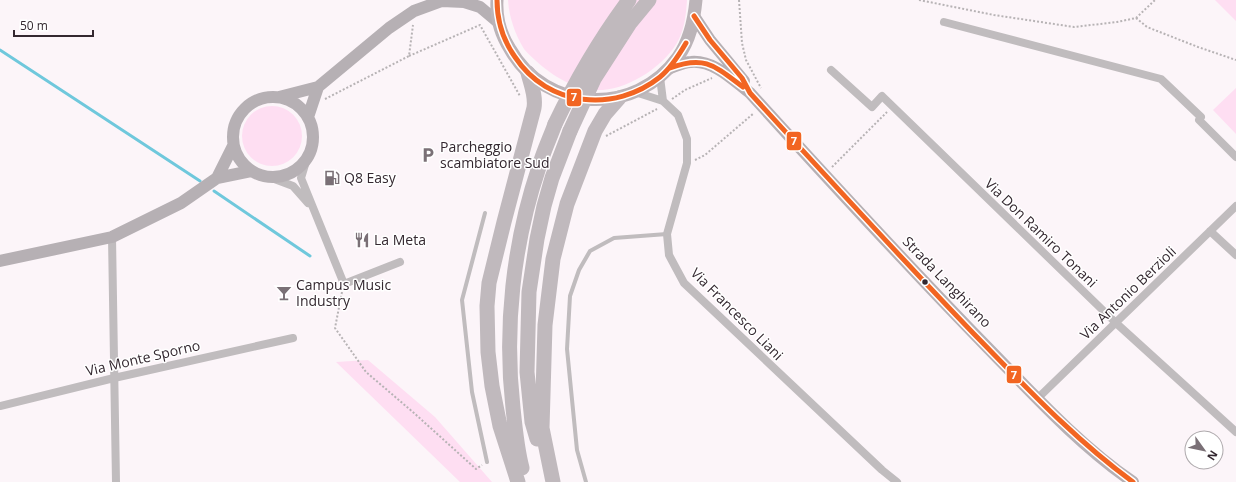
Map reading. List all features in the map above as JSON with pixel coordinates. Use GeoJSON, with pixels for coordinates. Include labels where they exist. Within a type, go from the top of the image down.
{"type":"FeatureCollection","features":[{"type":"Feature","properties":{"kind":"highway"},"geometry":{"type":"LineString","coordinates":[[526,482],[520,461],[515,432],[509,357],[510,316],[514,273],[520,238],[539,166],[555,124],[597,46],[630,0]]}},
{"type":"Feature","properties":{"kind":"highway"},"geometry":{"type":"LineString","coordinates":[[548,482],[532,415],[527,372],[529,292],[537,239],[552,178],[570,131],[598,74],[630,23],[649,0]]}},
{"type":"Feature","properties":{"kind":"highway"},"geometry":{"type":"LineString","coordinates":[[518,482],[500,426],[492,386],[488,352],[487,306],[491,275],[534,108],[535,102],[528,73]]}},
{"type":"Feature","properties":{"kind":"highway"},"geometry":{"type":"LineString","coordinates":[[553,482],[542,428],[545,325],[553,260],[567,204],[595,131],[605,114],[619,98]]}},
{"type":"Feature","properties":{"kind":"main road","name":"Strada Langhirano"},"geometry":{"type":"LineString","coordinates":[[497,0],[499,23],[505,42],[515,59],[528,73],[547,88],[570,97],[595,100],[619,98],[635,92],[665,72],[679,56],[686,44],[691,30],[696,0]]}},
{"type":"Feature","properties":{"kind":"street"},"geometry":{"type":"LineString","coordinates":[[312,206],[293,186],[251,171],[237,156],[233,146],[233,133],[236,120],[244,109],[254,101],[266,97],[279,97],[318,87],[389,28],[414,11],[443,0],[464,2],[480,7],[499,23]]}},
{"type":"Feature","properties":{"kind":"street","name":"Strada Langhirano"},"geometry":{"type":"LineString","coordinates":[[694,16],[710,40],[746,83],[750,93]]}},
{"type":"Feature","properties":{"kind":"street"},"geometry":{"type":"LineString","coordinates":[[944,22],[1161,79],[1201,117],[1199,120],[1236,157]]}},
{"type":"Feature","properties":{"kind":"street","name":"Strada Langhirano"},"geometry":{"type":"LineString","coordinates":[[665,72],[690,62],[702,63],[725,73],[750,93],[902,259],[1038,398],[1082,441],[1133,482]]}},
{"type":"Feature","properties":{"kind":"street","name":"Via Don Ramiro Tonani"},"geometry":{"type":"LineString","coordinates":[[831,70],[872,107],[882,96],[1116,323],[1236,432]]}},
{"type":"Feature","properties":{"kind":"street"},"geometry":{"type":"LineString","coordinates":[[664,103],[665,72]]}},
{"type":"Feature","properties":{"kind":"street"},"geometry":{"type":"LineString","coordinates":[[318,87],[310,111],[313,137],[311,148],[300,178],[344,284],[400,262]]}},
{"type":"Feature","properties":{"kind":"street","name":"Via Francesco Liani"},"geometry":{"type":"LineString","coordinates":[[635,92],[664,103],[678,116],[687,139],[687,164],[667,234],[669,255],[684,283],[882,470],[897,482]]}},
{"type":"Feature","properties":{"kind":"street"},"geometry":{"type":"LineString","coordinates":[[279,97],[291,101],[300,108],[310,111]]}},
{"type":"Feature","properties":{"kind":"street"},"geometry":{"type":"LineString","coordinates":[[216,178],[233,146]]}},
{"type":"Feature","properties":{"kind":"street"},"geometry":{"type":"LineString","coordinates":[[269,177],[291,173],[307,158]]}},
{"type":"Feature","properties":{"kind":"street"},"geometry":{"type":"LineString","coordinates":[[0,261],[112,237],[181,203],[216,178],[251,171]]}},
{"type":"Feature","properties":{"kind":"street","name":"Via Antonio Berzioli"},"geometry":{"type":"LineString","coordinates":[[1038,398],[1236,206]]}},
{"type":"Feature","properties":{"kind":"street"},"geometry":{"type":"LineString","coordinates":[[1210,231],[1236,255]]}},
{"type":"Feature","properties":{"kind":"street"},"geometry":{"type":"LineString","coordinates":[[112,237],[116,482]]}},
{"type":"Feature","properties":{"kind":"street","name":"Via Monte Sporno"},"geometry":{"type":"LineString","coordinates":[[0,406],[114,378],[293,338]]}},
{"type":"Feature","properties":{"kind":"lane"},"geometry":{"type":"LineString","coordinates":[[485,213],[462,300],[472,392],[487,462]]}},
{"type":"Feature","properties":{"kind":"lane"},"geometry":{"type":"LineString","coordinates":[[586,482],[577,450],[566,349],[570,296],[579,270],[590,251],[614,238],[667,234]]}},
{"type":"Feature","properties":{"kind":"path"},"geometry":{"type":"LineString","coordinates":[[687,164],[705,155],[762,106],[768,99],[746,60],[742,43],[739,0]]}},
{"type":"Feature","properties":{"kind":"path"},"geometry":{"type":"LineString","coordinates":[[919,0],[994,15],[1074,27],[1117,22],[1136,18],[1155,0]]}},
{"type":"Feature","properties":{"kind":"path"},"geometry":{"type":"LineString","coordinates":[[310,111],[409,56],[414,11]]}},
{"type":"Feature","properties":{"kind":"path"},"geometry":{"type":"LineString","coordinates":[[1136,18],[1147,26],[1198,47],[1236,60]]}},
{"type":"Feature","properties":{"kind":"path"},"geometry":{"type":"LineString","coordinates":[[664,103],[685,90],[716,76]]}},
{"type":"Feature","properties":{"kind":"path"},"geometry":{"type":"LineString","coordinates":[[824,175],[892,106]]}},
{"type":"Feature","properties":{"kind":"path"},"geometry":{"type":"LineString","coordinates":[[344,284],[335,328],[366,372],[476,470],[487,462]]}},
{"type":"Feature","properties":{"kind":"shaded area"},"geometry":{"type":"Polygon","coordinates":[[[508,0],[687,0],[685,20],[679,39],[666,57],[657,66],[636,80],[625,85],[603,90],[593,90],[566,82],[542,66],[524,49],[511,19],[508,0]]]}},
{"type":"Feature","properties":{"kind":"shaded area"},"geometry":{"type":"Polygon","coordinates":[[[1215,0],[1236,0],[1236,21],[1215,0]]]}},
{"type":"Feature","properties":{"kind":"shaded area"},"geometry":{"type":"Polygon","coordinates":[[[1236,88],[1236,134],[1213,110],[1236,88]]]}},
{"type":"Feature","properties":{"kind":"shaded area"},"geometry":{"type":"Polygon","coordinates":[[[272,106],[289,111],[297,119],[302,136],[297,153],[289,161],[272,166],[255,161],[247,153],[242,136],[247,119],[255,111],[272,106]]]}},
{"type":"Feature","properties":{"kind":"shaded area"},"geometry":{"type":"Polygon","coordinates":[[[368,360],[435,417],[492,482],[460,482],[336,362],[368,360]]]}},
{"type":"Feature","properties":{"kind":"waterway"},"geometry":{"type":"LineString","coordinates":[[0,50],[200,181]]}},
{"type":"Feature","properties":{"kind":"waterway"},"geometry":{"type":"LineString","coordinates":[[214,191],[310,256]]}},
{"type":"Feature","properties":{"kind":"transit line","name":"7"},"geometry":{"type":"LineString","coordinates":[[497,0],[498,15],[504,37],[515,57],[529,74],[545,86],[564,95],[583,99],[603,100],[623,96],[642,89],[668,70],[686,43]]}},
{"type":"Feature","properties":{"kind":"transit line","name":"7"},"geometry":{"type":"LineString","coordinates":[[694,16],[710,40],[742,78],[750,93],[917,274],[1050,411],[1090,448],[1133,482]]}},
{"type":"Feature","properties":{"kind":"transit line","name":"7"},"geometry":{"type":"LineString","coordinates":[[670,68],[682,64],[692,63],[709,65],[725,73],[743,87]]}},
{"type":"Feature","properties":{"kind":"place","name":"Parcheggio scambiatore Sud"},"geometry":{"type":"Point","coordinates":[428,155]}},
{"type":"Feature","properties":{"kind":"place","name":"Q8 Easy"},"geometry":{"type":"Point","coordinates":[332,178]}},
{"type":"Feature","properties":{"kind":"place","name":"La Meta"},"geometry":{"type":"Point","coordinates":[362,240]}},
{"type":"Feature","properties":{"kind":"place","name":"Campus Music Industry"},"geometry":{"type":"Point","coordinates":[284,293]}}]}
